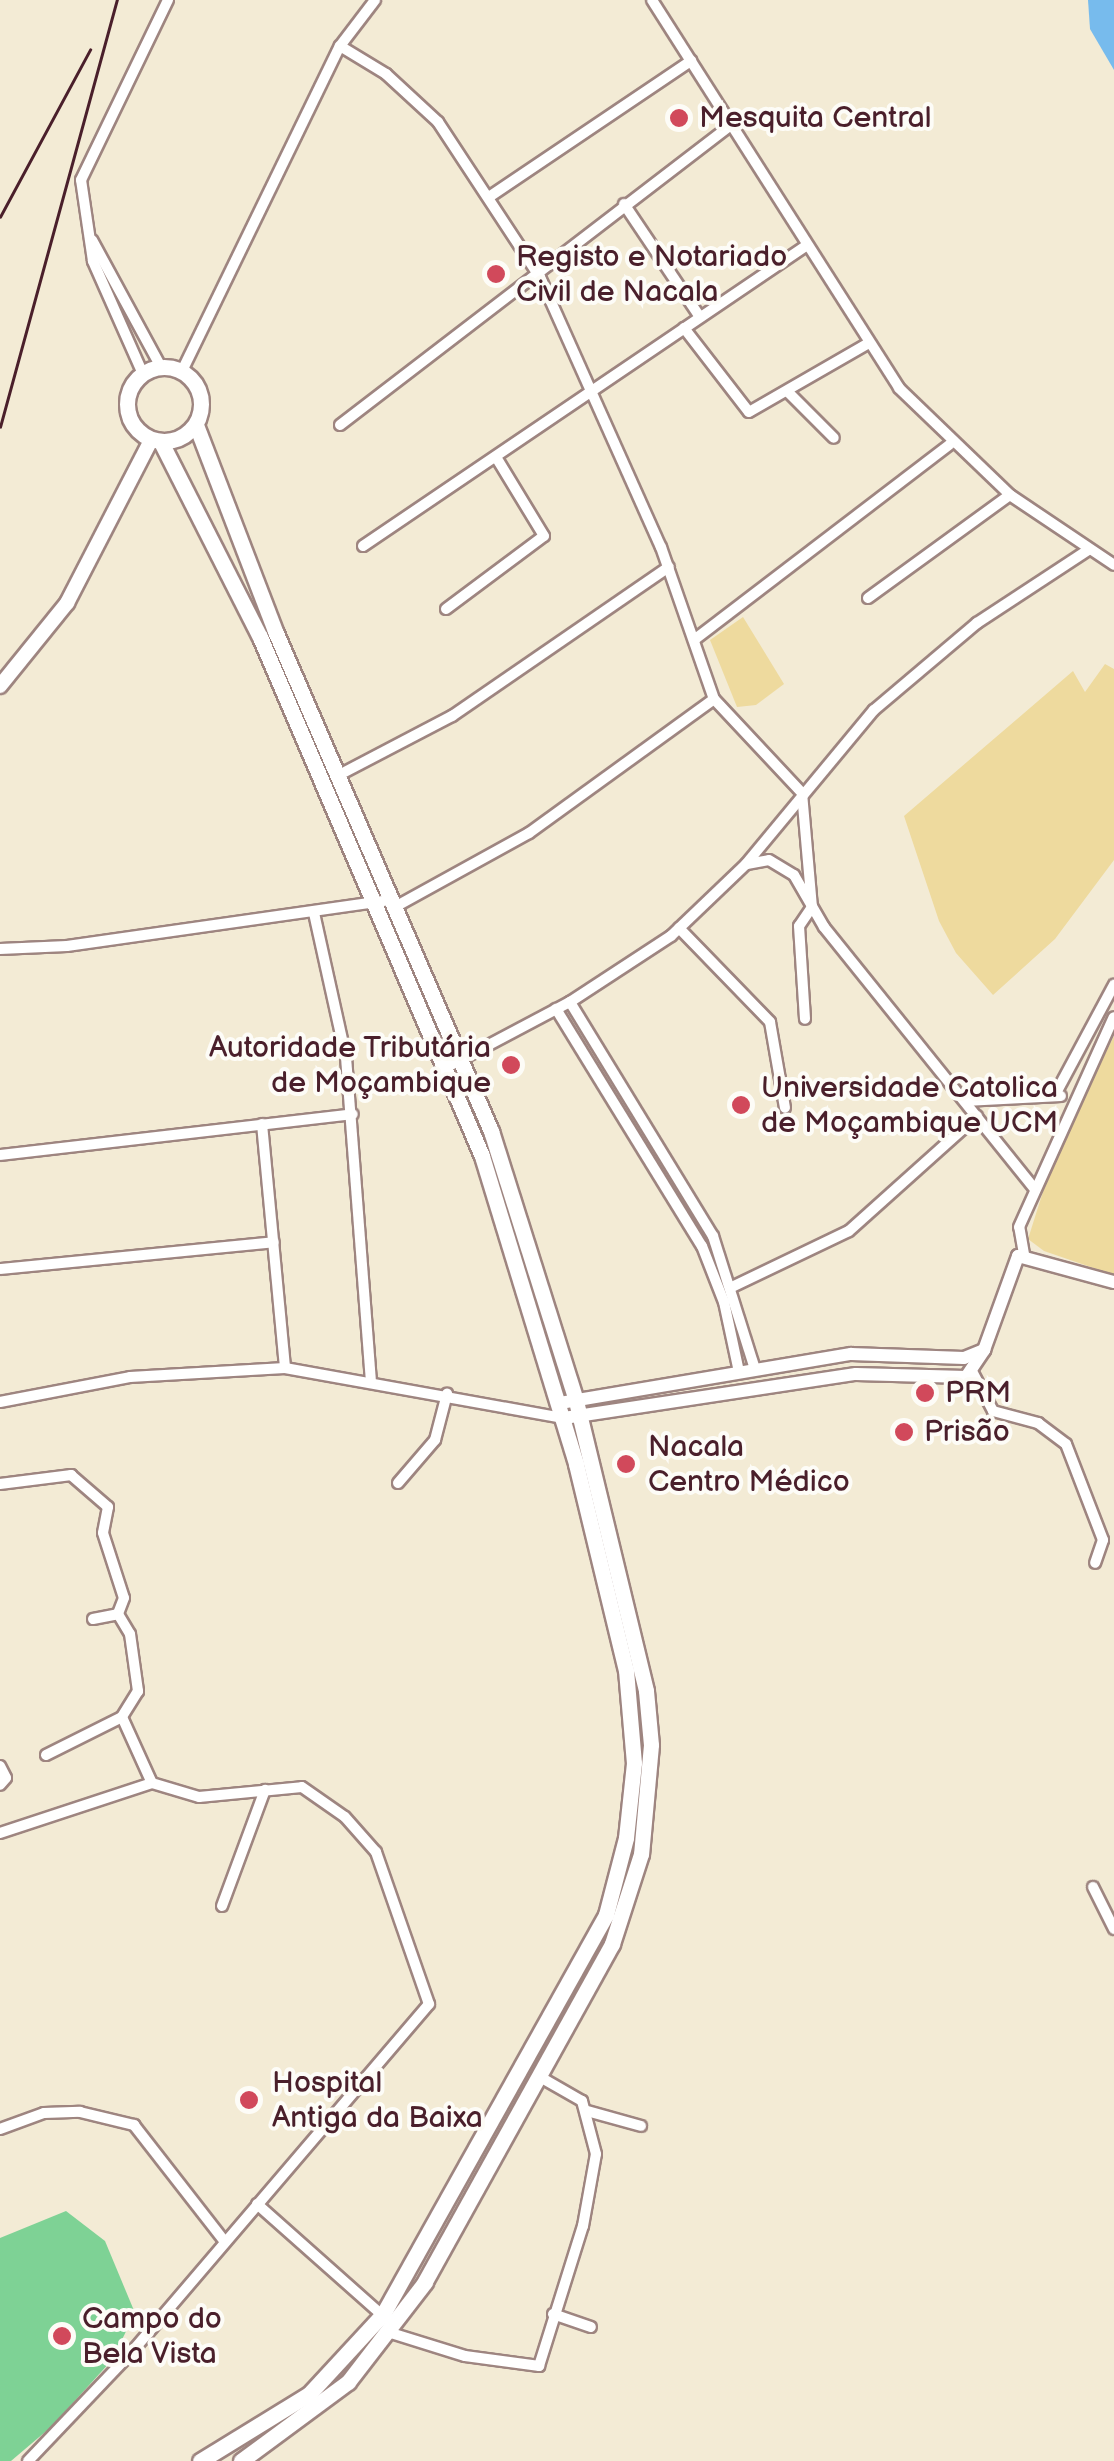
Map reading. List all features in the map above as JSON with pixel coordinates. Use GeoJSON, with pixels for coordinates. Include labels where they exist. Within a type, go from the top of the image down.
{"type":"FeatureCollection","features":[{"type":"Feature","properties":{"kind":"main road"},"geometry":{"type":"LineString","coordinates":[[200,2461],[309,2394],[382,2316],[584,1962],[606,1915],[626,1838],[634,1764],[626,1670],[570,1409],[534,1256],[463,1059],[337,776],[268,634],[156,441],[128,412],[129,392],[142,374],[161,367],[182,371],[200,392],[196,425],[268,634],[375,904],[447,1067],[522,1271],[570,1409],[646,1691],[651,1775],[626,1911],[540,2077],[390,2334],[314,2412],[241,2461]]}},
{"type":"Feature","properties":{"kind":"main road"},"geometry":{"type":"LineString","coordinates":[[156,441],[181,438],[196,425]]}},
{"type":"Feature","properties":{"kind":"main road"},"geometry":{"type":"LineString","coordinates":[[0,686],[67,603],[156,441]]}},
{"type":"Feature","properties":{"kind":"street"},"geometry":{"type":"LineString","coordinates":[[142,374],[84,226],[80,194],[86,160],[168,0]]}},
{"type":"Feature","properties":{"kind":"street"},"geometry":{"type":"LineString","coordinates":[[182,371],[340,46],[375,0]]}},
{"type":"Feature","properties":{"kind":"street"},"geometry":{"type":"LineString","coordinates":[[652,0],[870,343],[950,444],[1010,496],[1114,564]]}},
{"type":"Feature","properties":{"kind":"street"},"geometry":{"type":"LineString","coordinates":[[340,46],[427,110],[540,277],[669,567],[714,699],[802,794],[812,907],[799,926],[804,1019]]}},
{"type":"Feature","properties":{"kind":"street"},"geometry":{"type":"LineString","coordinates":[[489,198],[692,61]]}},
{"type":"Feature","properties":{"kind":"street"},"geometry":{"type":"LineString","coordinates":[[340,425],[540,277],[624,204],[730,126]]}},
{"type":"Feature","properties":{"kind":"street"},"geometry":{"type":"LineString","coordinates":[[624,204],[700,316]]}},
{"type":"Feature","properties":{"kind":"street"},"geometry":{"type":"LineString","coordinates":[[84,226],[161,367]]}},
{"type":"Feature","properties":{"kind":"street"},"geometry":{"type":"LineString","coordinates":[[363,546],[807,245]]}},
{"type":"Feature","properties":{"kind":"street"},"geometry":{"type":"LineString","coordinates":[[684,328],[744,410],[787,391],[870,343]]}},
{"type":"Feature","properties":{"kind":"street"},"geometry":{"type":"LineString","coordinates":[[787,391],[834,438]]}},
{"type":"Feature","properties":{"kind":"street"},"geometry":{"type":"LineString","coordinates":[[694,640],[950,444]]}},
{"type":"Feature","properties":{"kind":"street"},"geometry":{"type":"LineString","coordinates":[[446,610],[544,536],[496,457]]}},
{"type":"Feature","properties":{"kind":"street"},"geometry":{"type":"LineString","coordinates":[[868,598],[1010,496]]}},
{"type":"Feature","properties":{"kind":"street"},"geometry":{"type":"LineString","coordinates":[[447,1067],[570,1002],[680,928],[746,864],[874,710],[977,622],[1088,550]]}},
{"type":"Feature","properties":{"kind":"street"},"geometry":{"type":"LineString","coordinates":[[337,776],[452,716],[669,567]]}},
{"type":"Feature","properties":{"kind":"street"},"geometry":{"type":"LineString","coordinates":[[0,948],[393,903],[529,833],[714,699]]}},
{"type":"Feature","properties":{"kind":"street"},"geometry":{"type":"LineString","coordinates":[[746,864],[769,860],[786,868],[812,907],[1034,1188]]}},
{"type":"Feature","properties":{"kind":"street"},"geometry":{"type":"LineString","coordinates":[[314,913],[339,1010],[353,1114],[372,1379]]}},
{"type":"Feature","properties":{"kind":"street"},"geometry":{"type":"LineString","coordinates":[[680,928],[770,1022],[785,1108]]}},
{"type":"Feature","properties":{"kind":"street"},"geometry":{"type":"LineString","coordinates":[[1056,1093],[1114,985]]}},
{"type":"Feature","properties":{"kind":"street"},"geometry":{"type":"LineString","coordinates":[[570,1002],[713,1236],[734,1286],[755,1369]]}},
{"type":"Feature","properties":{"kind":"street"},"geometry":{"type":"LineString","coordinates":[[556,1009],[702,1246],[739,1372]]}},
{"type":"Feature","properties":{"kind":"street"},"geometry":{"type":"LineString","coordinates":[[1024,1254],[1019,1227],[1070,1102],[1114,1017]]}},
{"type":"Feature","properties":{"kind":"street"},"geometry":{"type":"LineString","coordinates":[[964,1101],[1056,1093],[1070,1102]]}},
{"type":"Feature","properties":{"kind":"street"},"geometry":{"type":"LineString","coordinates":[[0,1155],[353,1114]]}},
{"type":"Feature","properties":{"kind":"street"},"geometry":{"type":"LineString","coordinates":[[734,1286],[849,1231],[978,1116]]}},
{"type":"Feature","properties":{"kind":"street"},"geometry":{"type":"LineString","coordinates":[[262,1124],[286,1368]]}},
{"type":"Feature","properties":{"kind":"street"},"geometry":{"type":"LineString","coordinates":[[0,1269],[274,1242]]}},
{"type":"Feature","properties":{"kind":"street"},"geometry":{"type":"LineString","coordinates":[[974,1373],[1009,1267],[1024,1254]]}},
{"type":"Feature","properties":{"kind":"street"},"geometry":{"type":"LineString","coordinates":[[1024,1254],[1114,1282]]}},
{"type":"Feature","properties":{"kind":"street"},"geometry":{"type":"LineString","coordinates":[[570,1409],[739,1372],[851,1354],[964,1358],[984,1350]]}},
{"type":"Feature","properties":{"kind":"street"},"geometry":{"type":"LineString","coordinates":[[0,1402],[130,1377],[286,1368],[372,1379],[536,1413],[856,1374],[974,1373]]}},
{"type":"Feature","properties":{"kind":"street"},"geometry":{"type":"LineString","coordinates":[[974,1373],[993,1411],[1038,1423],[1066,1444],[1104,1544],[1096,1563]]}},
{"type":"Feature","properties":{"kind":"street"},"geometry":{"type":"LineString","coordinates":[[398,1482],[435,1440],[446,1394]]}},
{"type":"Feature","properties":{"kind":"street"},"geometry":{"type":"LineString","coordinates":[[0,1484],[71,1475],[108,1508],[102,1533],[124,1598],[118,1614]]}},
{"type":"Feature","properties":{"kind":"street"},"geometry":{"type":"LineString","coordinates":[[92,1620],[118,1614]]}},
{"type":"Feature","properties":{"kind":"street"},"geometry":{"type":"LineString","coordinates":[[46,1755],[122,1717],[138,1691],[130,1634],[118,1614]]}},
{"type":"Feature","properties":{"kind":"street"},"geometry":{"type":"LineString","coordinates":[[122,1717],[152,1783]]}},
{"type":"Feature","properties":{"kind":"street"},"geometry":{"type":"LineString","coordinates":[[0,1766],[6,1778],[0,1785]]}},
{"type":"Feature","properties":{"kind":"street"},"geometry":{"type":"LineString","coordinates":[[0,1833],[152,1783],[199,1797],[292,1786],[310,1791],[376,1852],[428,2004],[225,2242],[28,2461]]}},
{"type":"Feature","properties":{"kind":"street"},"geometry":{"type":"LineString","coordinates":[[222,1906],[264,1790]]}},
{"type":"Feature","properties":{"kind":"street"},"geometry":{"type":"LineString","coordinates":[[1093,1888],[1114,1930]]}},
{"type":"Feature","properties":{"kind":"street"},"geometry":{"type":"LineString","coordinates":[[390,2334],[536,2368],[584,2226],[594,2164],[588,2111],[582,2101],[540,2077]]}},
{"type":"Feature","properties":{"kind":"street"},"geometry":{"type":"LineString","coordinates":[[588,2111],[641,2126]]}},
{"type":"Feature","properties":{"kind":"street"},"geometry":{"type":"LineString","coordinates":[[0,2129],[44,2114],[80,2112],[134,2125],[225,2242]]}},
{"type":"Feature","properties":{"kind":"street"},"geometry":{"type":"LineString","coordinates":[[258,2204],[382,2316]]}},
{"type":"Feature","properties":{"kind":"street"},"geometry":{"type":"LineString","coordinates":[[554,2314],[591,2327]]}},
{"type":"Feature","properties":{"kind":"green space","name":"Campo do Bela Vista"},"geometry":{"type":"Polygon","coordinates":[[[66,2211],[105,2241],[135,2313],[112,2360],[51,2427],[11,2461],[0,2461],[0,2238],[66,2211]]]}},
{"type":"Feature","properties":{"kind":"sand"},"geometry":{"type":"Polygon","coordinates":[[[743,617],[784,684],[756,705],[737,707],[710,640],[743,617]]]}},
{"type":"Feature","properties":{"kind":"sand"},"geometry":{"type":"Polygon","coordinates":[[[1105,664],[1114,669],[1114,860],[1055,939],[993,995],[956,953],[939,921],[904,816],[1073,671],[1085,692],[1105,664]]]}},
{"type":"Feature","properties":{"kind":"sand"},"geometry":{"type":"Polygon","coordinates":[[[1114,1036],[1114,1275],[1044,1251],[1028,1239],[1055,1154],[1114,1036]]]}},
{"type":"Feature","properties":{"kind":"water"},"geometry":{"type":"Polygon","coordinates":[[[1088,0],[1114,0],[1114,70],[1090,29],[1088,0]]]}},
{"type":"Feature","properties":{"kind":"railway"},"geometry":{"type":"LineString","coordinates":[[0,427],[117,0]]}},
{"type":"Feature","properties":{"kind":"railway"},"geometry":{"type":"LineString","coordinates":[[0,217],[90,50]]}},
{"type":"Feature","properties":{"kind":"place","name":"Mesquita Central"},"geometry":{"type":"Point","coordinates":[679,118]}},
{"type":"Feature","properties":{"kind":"place","name":"Registo e Notariado Civil de Nacala"},"geometry":{"type":"Point","coordinates":[496,274]}},
{"type":"Feature","properties":{"kind":"place","name":"Autoridade Tributária de Moçambique"},"geometry":{"type":"Point","coordinates":[511,1065]}},
{"type":"Feature","properties":{"kind":"place","name":"Universidade Catolica de Moçambique UCM"},"geometry":{"type":"Point","coordinates":[741,1105]}},
{"type":"Feature","properties":{"kind":"place","name":"PRM"},"geometry":{"type":"Point","coordinates":[925,1393]}},
{"type":"Feature","properties":{"kind":"place","name":"Prisão"},"geometry":{"type":"Point","coordinates":[904,1432]}},
{"type":"Feature","properties":{"kind":"place","name":"Nacala Centro Médico"},"geometry":{"type":"Point","coordinates":[626,1464]}},
{"type":"Feature","properties":{"kind":"place","name":"Hospital Antiga da Baixa"},"geometry":{"type":"Point","coordinates":[249,2100]}},
{"type":"Feature","properties":{"kind":"place","name":"Campo do Bela Vista"},"geometry":{"type":"Point","coordinates":[62,2336]}}]}
